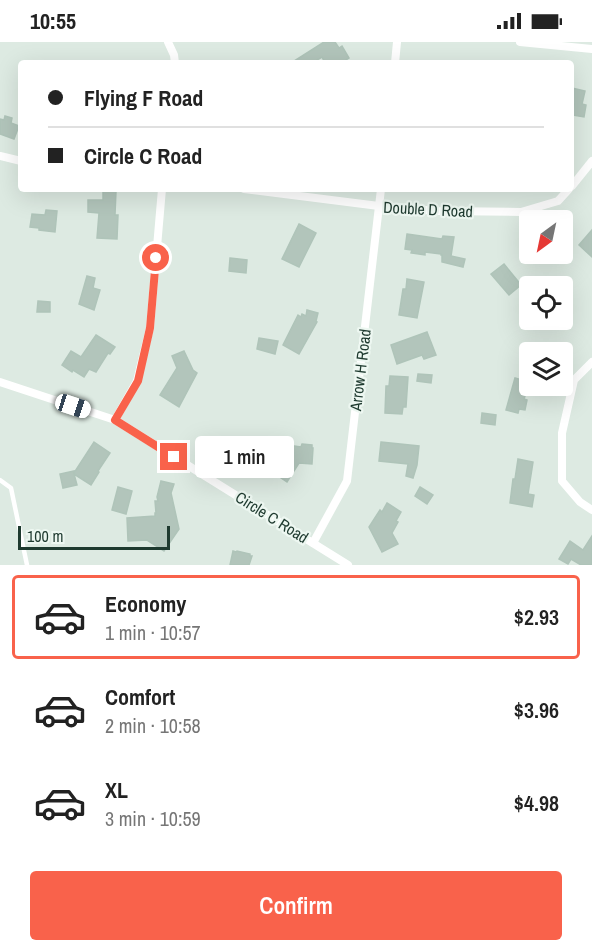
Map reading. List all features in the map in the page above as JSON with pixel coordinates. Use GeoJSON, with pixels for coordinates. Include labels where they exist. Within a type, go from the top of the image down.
{"type":"FeatureCollection","features":[{"type":"Feature","properties":{"kind":"street"},"geometry":{"type":"LineString","coordinates":[[168,42],[175,60]]}},
{"type":"Feature","properties":{"kind":"street"},"geometry":{"type":"LineString","coordinates":[[395,60],[397,42]]}},
{"type":"Feature","properties":{"kind":"street"},"geometry":{"type":"LineString","coordinates":[[520,42],[592,49]]}},
{"type":"Feature","properties":{"kind":"street"},"geometry":{"type":"LineString","coordinates":[[0,156],[18,160]]}},
{"type":"Feature","properties":{"kind":"street","name":"Double D Road"},"geometry":{"type":"LineString","coordinates":[[574,182],[592,161]]}},
{"type":"Feature","properties":{"kind":"street"},"geometry":{"type":"LineString","coordinates":[[115,420],[138,381],[150,328],[162,192]]}},
{"type":"Feature","properties":{"kind":"street","name":"Double D Road"},"geometry":{"type":"LineString","coordinates":[[268,192],[437,211],[521,212],[558,201],[566,192]]}},
{"type":"Feature","properties":{"kind":"street","name":"Arrow H Road"},"geometry":{"type":"LineString","coordinates":[[313,543],[347,481],[381,192]]}},
{"type":"Feature","properties":{"kind":"street"},"geometry":{"type":"LineString","coordinates":[[592,362],[574,380],[562,434],[562,482],[580,502],[592,510]]}},
{"type":"Feature","properties":{"kind":"street","name":"Circle C Road"},"geometry":{"type":"LineString","coordinates":[[0,382],[115,420],[348,565]]}},
{"type":"Feature","properties":{"kind":"lane"},"geometry":{"type":"LineString","coordinates":[[0,480],[11,488],[27,565]]}},
{"type":"Feature","properties":{"kind":"building"},"geometry":{"type":"Polygon","coordinates":[[[324,42],[335,42],[339,48],[342,46],[349,58],[324,60],[322,57],[317,60],[296,60],[324,42]]]}},
{"type":"Feature","properties":{"kind":"building"},"geometry":{"type":"Polygon","coordinates":[[[574,88],[585,91],[582,104],[586,105],[584,117],[574,115],[574,88]]]}},
{"type":"Feature","properties":{"kind":"building"},"geometry":{"type":"Polygon","coordinates":[[[5,116],[12,118],[11,123],[18,126],[14,139],[0,134],[0,119],[4,120],[5,116]]]}},
{"type":"Feature","properties":{"kind":"building"},"geometry":{"type":"Polygon","coordinates":[[[103,192],[116,192],[117,239],[97,238],[99,213],[88,212],[88,200],[103,200],[103,192]]]}},
{"type":"Feature","properties":{"kind":"building"},"geometry":{"type":"Polygon","coordinates":[[[46,210],[57,211],[55,232],[30,227],[32,214],[45,215],[46,210]]]}},
{"type":"Feature","properties":{"kind":"building"},"geometry":{"type":"Polygon","coordinates":[[[299,224],[316,233],[299,267],[282,259],[299,224]]]}},
{"type":"Feature","properties":{"kind":"building"},"geometry":{"type":"Polygon","coordinates":[[[592,230],[592,257],[579,245],[592,230]]]}},
{"type":"Feature","properties":{"kind":"building"},"geometry":{"type":"Polygon","coordinates":[[[407,234],[442,239],[443,236],[454,237],[451,256],[465,259],[463,267],[442,262],[441,254],[411,253],[412,250],[405,249],[407,234]]]}},
{"type":"Feature","properties":{"kind":"building"},"geometry":{"type":"Polygon","coordinates":[[[230,258],[247,260],[246,273],[229,271],[230,258]]]}},
{"type":"Feature","properties":{"kind":"building"},"geometry":{"type":"Polygon","coordinates":[[[504,264],[519,283],[519,287],[509,295],[491,274],[504,264]]]}},
{"type":"Feature","properties":{"kind":"building"},"geometry":{"type":"Polygon","coordinates":[[[87,276],[95,278],[93,288],[100,290],[94,310],[79,304],[87,276]]]}},
{"type":"Feature","properties":{"kind":"building"},"geometry":{"type":"Polygon","coordinates":[[[407,279],[424,282],[417,318],[399,315],[407,279]]]}},
{"type":"Feature","properties":{"kind":"building"},"geometry":{"type":"Polygon","coordinates":[[[38,301],[50,302],[50,312],[37,312],[38,301]]]}},
{"type":"Feature","properties":{"kind":"building"},"geometry":{"type":"Polygon","coordinates":[[[307,310],[318,313],[317,322],[299,354],[283,345],[298,315],[306,316],[307,310]]]}},
{"type":"Feature","properties":{"kind":"building"},"geometry":{"type":"Polygon","coordinates":[[[427,332],[436,355],[424,359],[422,355],[397,364],[391,345],[427,332]]]}},
{"type":"Feature","properties":{"kind":"building"},"geometry":{"type":"Polygon","coordinates":[[[96,335],[115,347],[110,354],[108,353],[96,372],[89,369],[84,377],[62,365],[71,351],[81,357],[96,335]]]}},
{"type":"Feature","properties":{"kind":"building"},"geometry":{"type":"Polygon","coordinates":[[[259,338],[278,341],[275,354],[257,349],[259,338]]]}},
{"type":"Feature","properties":{"kind":"building"},"geometry":{"type":"Polygon","coordinates":[[[184,351],[193,370],[197,373],[179,407],[160,395],[177,368],[172,356],[184,351]]]}},
{"type":"Feature","properties":{"kind":"building"},"geometry":{"type":"Polygon","coordinates":[[[418,374],[432,375],[431,383],[417,381],[418,374]]]}},
{"type":"Feature","properties":{"kind":"building"},"geometry":{"type":"Polygon","coordinates":[[[390,376],[408,377],[406,407],[403,407],[402,414],[385,413],[386,386],[389,386],[390,376]]]}},
{"type":"Feature","properties":{"kind":"building"},"geometry":{"type":"Polygon","coordinates":[[[515,378],[519,379],[519,396],[525,396],[524,399],[527,400],[525,410],[519,409],[518,413],[506,410],[515,378]]]}},
{"type":"Feature","properties":{"kind":"building"},"geometry":{"type":"Polygon","coordinates":[[[482,413],[496,415],[495,425],[481,423],[482,413]]]}},
{"type":"Feature","properties":{"kind":"building"},"geometry":{"type":"Polygon","coordinates":[[[94,442],[110,453],[91,485],[74,474],[77,485],[63,488],[60,474],[74,471],[74,473],[94,442]]]}},
{"type":"Feature","properties":{"kind":"building"},"geometry":{"type":"Polygon","coordinates":[[[381,442],[419,446],[413,478],[406,476],[408,464],[379,461],[381,442]]]}},
{"type":"Feature","properties":{"kind":"building"},"geometry":{"type":"Polygon","coordinates":[[[302,444],[312,445],[312,464],[299,463],[287,482],[271,471],[288,445],[301,447],[302,444]]]}},
{"type":"Feature","properties":{"kind":"building"},"geometry":{"type":"Polygon","coordinates":[[[518,459],[533,462],[528,494],[534,495],[532,507],[510,503],[518,459]]]}},
{"type":"Feature","properties":{"kind":"building"},"geometry":{"type":"Polygon","coordinates":[[[161,481],[174,484],[171,493],[179,529],[164,551],[147,540],[128,541],[127,518],[155,516],[155,501],[158,501],[161,481]]]}},
{"type":"Feature","properties":{"kind":"building"},"geometry":{"type":"Polygon","coordinates":[[[118,487],[132,491],[126,514],[112,510],[118,487]]]}},
{"type":"Feature","properties":{"kind":"building"},"geometry":{"type":"Polygon","coordinates":[[[420,487],[433,495],[427,504],[415,496],[420,487]]]}},
{"type":"Feature","properties":{"kind":"building"},"geometry":{"type":"Polygon","coordinates":[[[387,503],[401,512],[392,533],[398,544],[382,552],[369,527],[387,503]]]}},
{"type":"Feature","properties":{"kind":"building"},"geometry":{"type":"Polygon","coordinates":[[[592,536],[592,565],[581,565],[571,559],[568,564],[559,559],[570,541],[583,550],[592,536]]]}},
{"type":"Feature","properties":{"kind":"building"},"geometry":{"type":"Polygon","coordinates":[[[233,551],[250,554],[252,556],[249,565],[230,565],[233,551]]]}},
{"type":"Feature","properties":{"kind":"route"},"geometry":{"type":"LineString","coordinates":[[156,258],[150,328],[138,381],[115,420],[174,457]]}}]}
